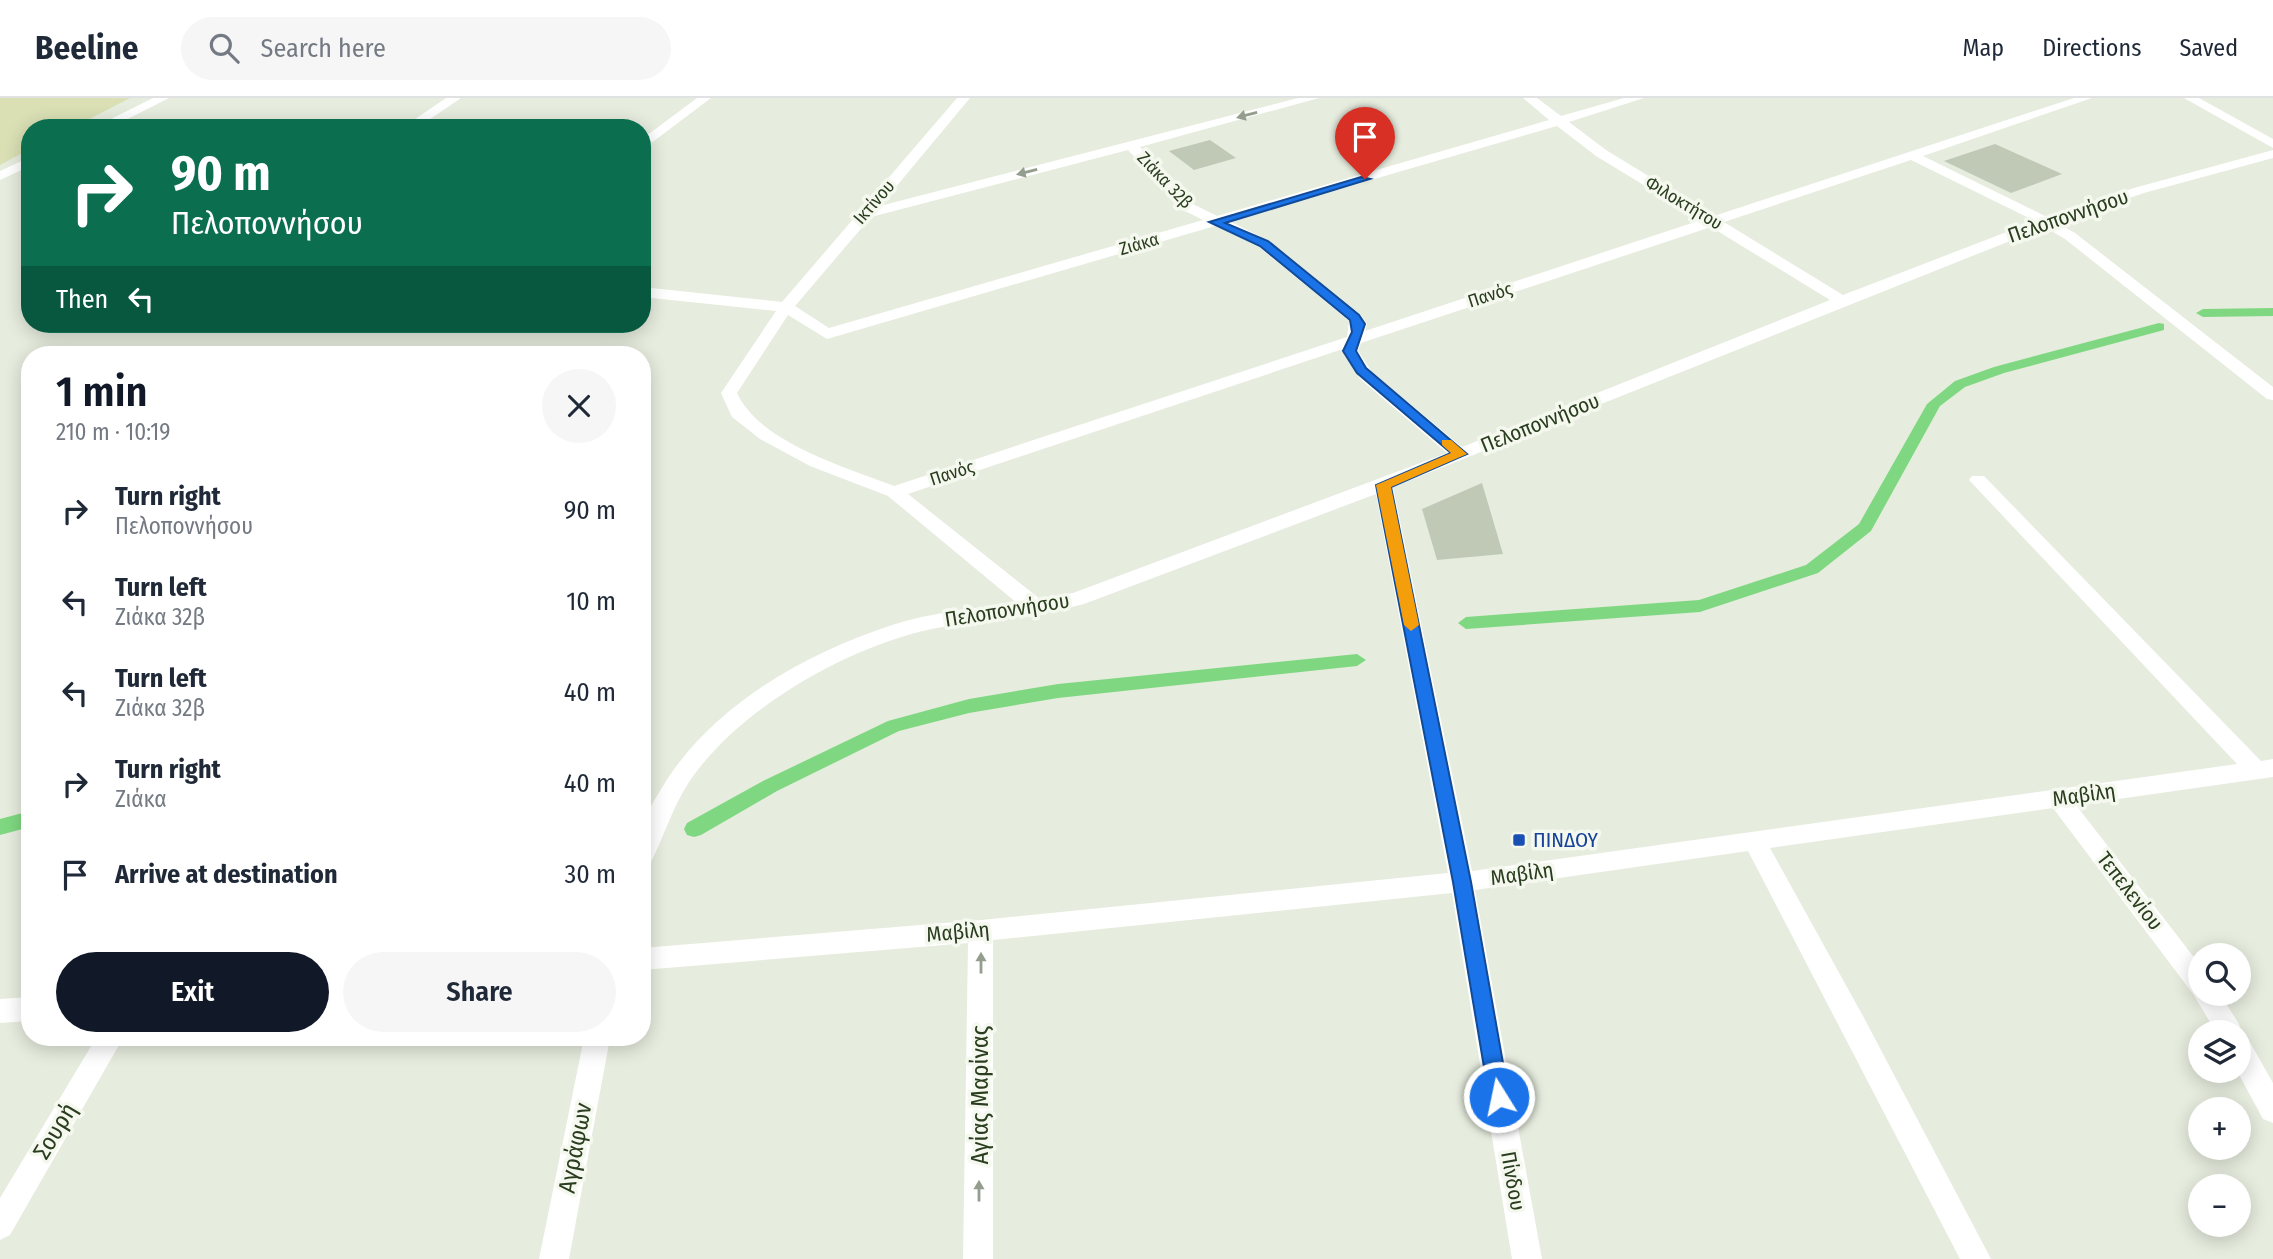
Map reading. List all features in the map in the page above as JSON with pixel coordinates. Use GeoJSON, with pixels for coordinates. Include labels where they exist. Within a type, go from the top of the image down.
{"type":"FeatureCollection","features":[{"type":"Feature","properties":{"kind":"street"},"geometry":{"type":"LineString","coordinates":[[118,119],[163,98]]}},
{"type":"Feature","properties":{"kind":"street"},"geometry":{"type":"LineString","coordinates":[[422,119],[455,98]]}},
{"type":"Feature","properties":{"kind":"street"},"geometry":{"type":"LineString","coordinates":[[651,139],[705,98]]}},
{"type":"Feature","properties":{"kind":"street","name":"Ικτίνου"},"geometry":{"type":"LineString","coordinates":[[894,492],[816,463],[766,435],[738,414],[729,393],[786,307],[964,98]]}},
{"type":"Feature","properties":{"kind":"street"},"geometry":{"type":"LineString","coordinates":[[864,214],[1313,98]]}},
{"type":"Feature","properties":{"kind":"street","name":"Φιλοκτήτου"},"geometry":{"type":"LineString","coordinates":[[1528,98],[1601,153],[1843,301]]}},
{"type":"Feature","properties":{"kind":"street","name":"Ζιάκα"},"geometry":{"type":"LineString","coordinates":[[651,293],[786,307],[827,334],[1638,98]]}},
{"type":"Feature","properties":{"kind":"street","name":"Πανός"},"geometry":{"type":"LineString","coordinates":[[894,492],[2086,98]]}},
{"type":"Feature","properties":{"kind":"street"},"geometry":{"type":"LineString","coordinates":[[2190,98],[2273,144]]}},
{"type":"Feature","properties":{"kind":"street","name":"Ζιάκα 32β"},"geometry":{"type":"LineString","coordinates":[[1132,146],[1188,207],[1214,222],[1264,244],[1355,318],[1359,324],[1350,351],[1361,370],[1460,454]]}},
{"type":"Feature","properties":{"kind":"street","name":"Πελοποννήσου"},"geometry":{"type":"LineString","coordinates":[[651,826],[699,751],[737,718],[802,673],[883,635],[931,622],[1038,608],[1088,595],[1383,485],[2046,221],[2206,169],[2273,154]]}},
{"type":"Feature","properties":{"kind":"street"},"geometry":{"type":"LineString","coordinates":[[1912,156],[2046,221],[2070,236],[2273,395]]}},
{"type":"Feature","properties":{"kind":"street"},"geometry":{"type":"LineString","coordinates":[[0,176],[21,166]]}},
{"type":"Feature","properties":{"kind":"street"},"geometry":{"type":"LineString","coordinates":[[1979,480],[2264,769]]}},
{"type":"Feature","properties":{"kind":"street","name":"Πίνδου"},"geometry":{"type":"LineString","coordinates":[[1383,485],[1462,882],[1527,1259]]}},
{"type":"Feature","properties":{"kind":"street"},"geometry":{"type":"LineString","coordinates":[[894,492],[1038,608]]}},
{"type":"Feature","properties":{"kind":"street","name":"Μαβίλη"},"geometry":{"type":"LineString","coordinates":[[651,958],[981,931],[1462,882],[2264,769]]}},
{"type":"Feature","properties":{"kind":"street","name":"Τεπελενίου"},"geometry":{"type":"LineString","coordinates":[[2058,798],[2188,969]]}},
{"type":"Feature","properties":{"kind":"street"},"geometry":{"type":"LineString","coordinates":[[1754,841],[1842,1001],[1976,1259]]}},
{"type":"Feature","properties":{"kind":"street","name":"Αγίας Μαρίνας"},"geometry":{"type":"LineString","coordinates":[[978,1259],[981,931]]}},
{"type":"Feature","properties":{"kind":"street"},"geometry":{"type":"LineString","coordinates":[[0,1011],[21,1010]]}},
{"type":"Feature","properties":{"kind":"street","name":"Σουρή"},"geometry":{"type":"LineString","coordinates":[[0,1225],[105,1046]]}},
{"type":"Feature","properties":{"kind":"street","name":"Αγράφων"},"geometry":{"type":"LineString","coordinates":[[554,1259],[595,1046]]}},
{"type":"Feature","properties":{"kind":"street"},"geometry":{"type":"LineString","coordinates":[[2251,1070],[2273,1110]]}},
{"type":"Feature","properties":{"kind":"green space"},"geometry":{"type":"Polygon","coordinates":[[[0,98],[130,98],[89,119],[21,119],[21,154],[0,165],[0,98]]]}},
{"type":"Feature","properties":{"kind":"building"},"geometry":{"type":"Polygon","coordinates":[[[1210,140],[1236,158],[1194,170],[1169,151],[1210,140]]]}},
{"type":"Feature","properties":{"kind":"building"},"geometry":{"type":"Polygon","coordinates":[[[1995,144],[2062,174],[2011,193],[1944,161],[1995,144]]]}},
{"type":"Feature","properties":{"kind":"building"},"geometry":{"type":"Polygon","coordinates":[[[1482,483],[1503,554],[1437,560],[1422,509],[1482,483]]]}},
{"type":"Feature","properties":{"kind":"waterway"},"geometry":{"type":"LineString","coordinates":[[2203,313],[2273,312]]}},
{"type":"Feature","properties":{"kind":"waterway"},"geometry":{"type":"LineString","coordinates":[[1466,623],[1700,606],[1812,569],[1865,527],[1934,404],[1960,384],[1999,370],[2159,327]]}},
{"type":"Feature","properties":{"kind":"waterway"},"geometry":{"type":"LineString","coordinates":[[694,829],[770,786],[894,726],[969,706],[1058,691],[1357,660]]}},
{"type":"Feature","properties":{"kind":"waterway"},"geometry":{"type":"LineString","coordinates":[[0,827],[21,821]]}},
{"type":"Feature","properties":{"kind":"slow traffic"},"geometry":{"type":"LineString","coordinates":[[1411,625],[1383,485],[1460,454],[1446,443]]}},
{"type":"Feature","properties":{"kind":"place","name":"ΠΙΝΔΟΥ"},"geometry":{"type":"Point","coordinates":[1519,840]}},
{"type":"Feature","properties":{"kind":"route"},"geometry":{"type":"LineString","coordinates":[[1365,179],[1214,222],[1264,244],[1355,318],[1359,324],[1358,332],[1350,351],[1361,370],[1460,454],[1383,485],[1462,882],[1499,1097]]}}]}
